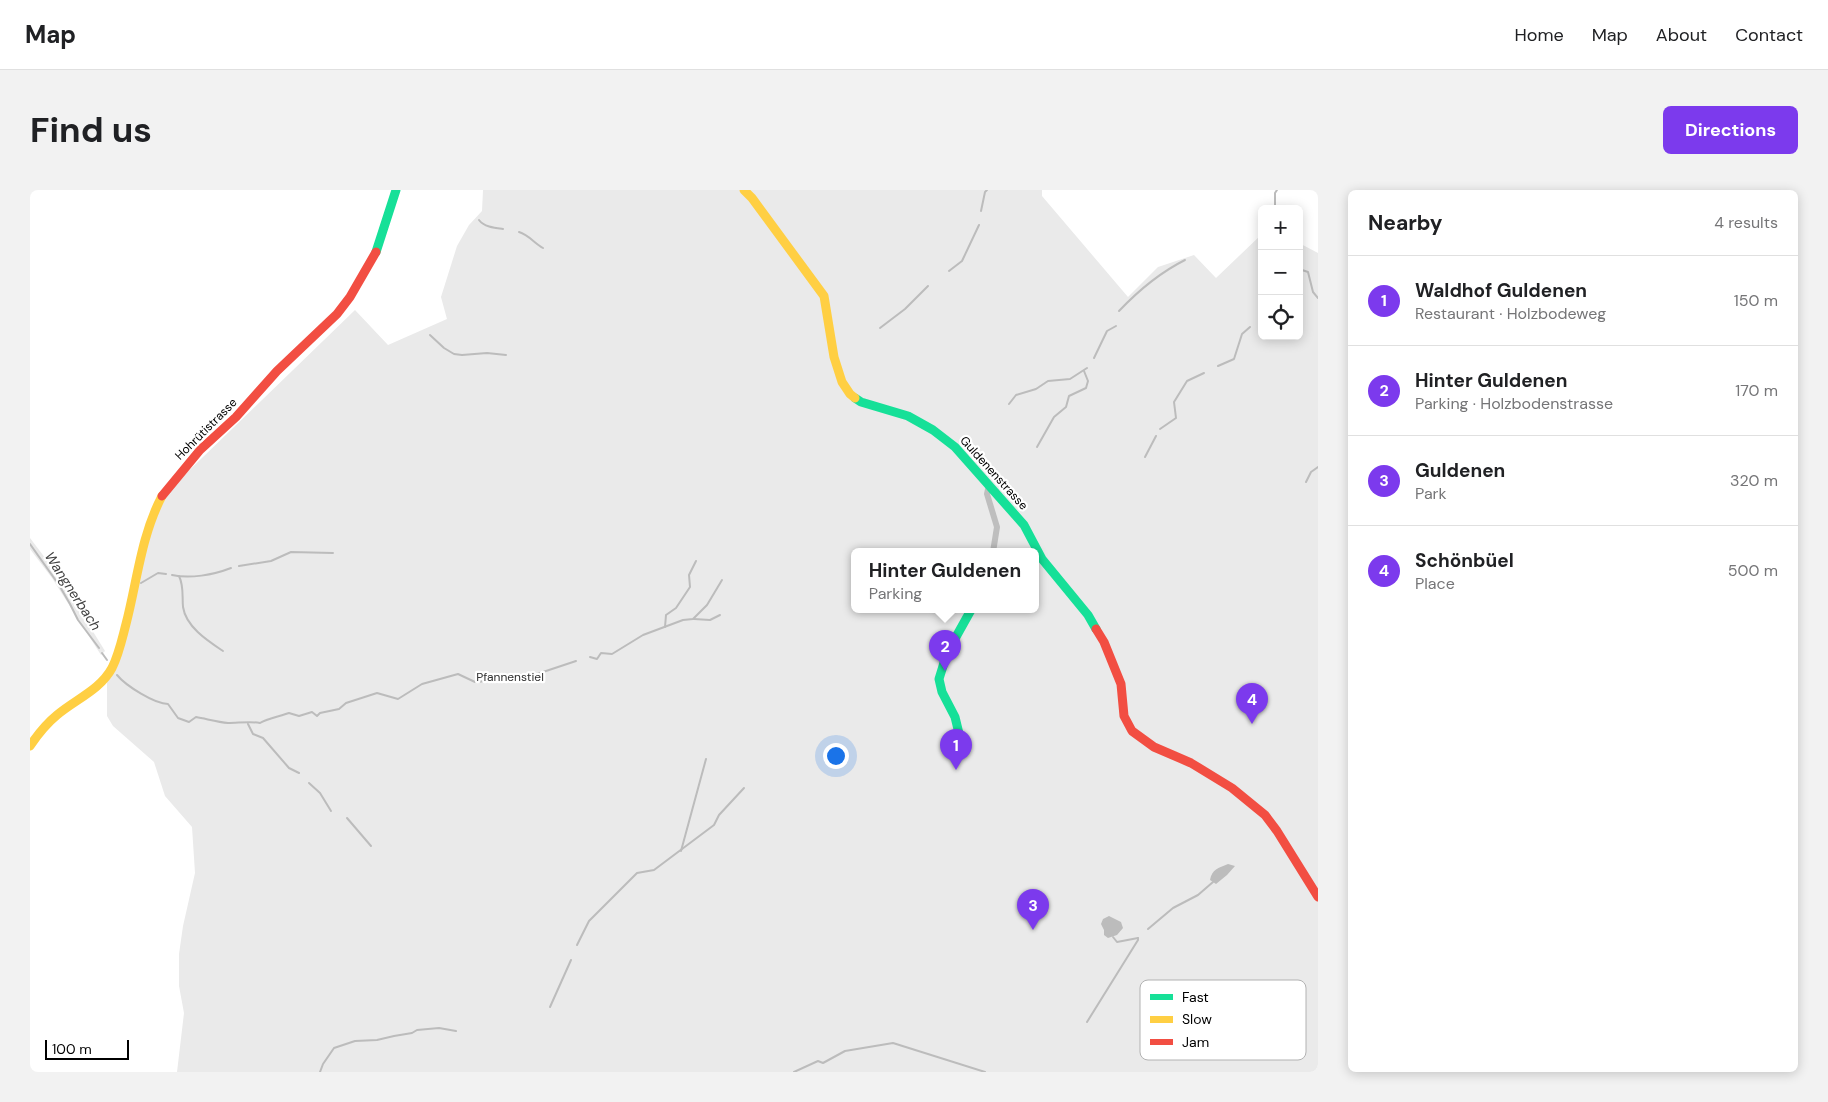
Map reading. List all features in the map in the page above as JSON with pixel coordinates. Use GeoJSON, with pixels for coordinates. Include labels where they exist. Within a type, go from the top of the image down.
{"type":"FeatureCollection","features":[{"type":"Feature","properties":{"kind":"street","name":"Hohrütistrasse"},"geometry":{"type":"LineString","coordinates":[[30,746],[42,729],[58,714],[100,684],[111,669],[118,652],[135,591],[147,530],[164,492],[200,450],[242,411],[278,371],[337,314],[350,297],[379,247],[396,190]]}},
{"type":"Feature","properties":{"kind":"street","name":"Guldenenstrasse"},"geometry":{"type":"LineString","coordinates":[[744,190],[821,290],[827,309],[834,357],[842,382],[850,394],[861,402],[908,416],[934,430],[955,447],[1014,511],[1036,548]]}},
{"type":"Feature","properties":{"kind":"street"},"geometry":{"type":"LineString","coordinates":[[989,485],[987,494],[997,527],[994,548]]}},
{"type":"Feature","properties":{"kind":"street","name":"Guldenenstrasse"},"geometry":{"type":"LineString","coordinates":[[1039,553],[1078,602],[1104,642],[1120,684],[1124,716],[1132,731],[1154,747],[1191,764],[1232,788],[1265,815],[1278,831],[1318,897]]}},
{"type":"Feature","properties":{"kind":"street"},"geometry":{"type":"LineString","coordinates":[[963,750],[955,717],[942,692],[939,679],[947,653],[969,613]]}},
{"type":"Feature","properties":{"kind":"green space","name":"Pfannenstiel"},"geometry":{"type":"Polygon","coordinates":[[[483,190],[1042,190],[1042,196],[1128,297],[1158,267],[1194,255],[1216,278],[1258,238],[1258,340],[1303,340],[1303,245],[1318,253],[1318,1072],[177,1072],[184,1013],[179,986],[179,954],[183,926],[195,873],[192,827],[165,796],[154,762],[113,726],[107,716],[107,676],[119,652],[147,530],[173,486],[355,310],[388,345],[447,319],[441,297],[457,246],[469,225],[482,211],[483,190]]]}},
{"type":"Feature","properties":{"kind":"green space"},"geometry":{"type":"Polygon","coordinates":[[[30,538],[58,575],[105,651],[101,655],[52,578],[30,549],[30,538]]]}},
{"type":"Feature","properties":{"kind":"shaded area"},"geometry":{"type":"Polygon","coordinates":[[[1228,864],[1235,866],[1227,875],[1216,884],[1210,880],[1214,871],[1228,864]]]}},
{"type":"Feature","properties":{"kind":"shaded area"},"geometry":{"type":"Polygon","coordinates":[[[1109,916],[1121,922],[1123,928],[1117,935],[1108,938],[1104,935],[1101,924],[1103,919],[1109,916]]]}},
{"type":"Feature","properties":{"kind":"waterway"},"geometry":{"type":"LineString","coordinates":[[981,211],[987,190]]}},
{"type":"Feature","properties":{"kind":"waterway"},"geometry":{"type":"LineString","coordinates":[[1275,205],[1275,193],[1277,190]]}},
{"type":"Feature","properties":{"kind":"waterway"},"geometry":{"type":"LineString","coordinates":[[479,220],[487,226],[503,229]]}},
{"type":"Feature","properties":{"kind":"waterway"},"geometry":{"type":"LineString","coordinates":[[949,271],[962,261],[979,225]]}},
{"type":"Feature","properties":{"kind":"waterway"},"geometry":{"type":"LineString","coordinates":[[519,232],[543,248]]}},
{"type":"Feature","properties":{"kind":"waterway"},"geometry":{"type":"LineString","coordinates":[[1119,311],[1149,283],[1185,260]]}},
{"type":"Feature","properties":{"kind":"waterway"},"geometry":{"type":"LineString","coordinates":[[1303,270],[1308,272],[1313,292],[1318,298]]}},
{"type":"Feature","properties":{"kind":"waterway"},"geometry":{"type":"LineString","coordinates":[[880,328],[905,309],[928,286]]}},
{"type":"Feature","properties":{"kind":"waterway"},"geometry":{"type":"LineString","coordinates":[[1094,358],[1107,331],[1116,326]]}},
{"type":"Feature","properties":{"kind":"waterway"},"geometry":{"type":"LineString","coordinates":[[1218,366],[1234,359],[1242,334],[1250,327]]}},
{"type":"Feature","properties":{"kind":"waterway"},"geometry":{"type":"LineString","coordinates":[[430,335],[444,348],[454,354],[487,353],[506,355]]}},
{"type":"Feature","properties":{"kind":"waterway"},"geometry":{"type":"LineString","coordinates":[[1009,404],[1016,395],[1036,389],[1048,381],[1070,379],[1087,368]]}},
{"type":"Feature","properties":{"kind":"waterway"},"geometry":{"type":"LineString","coordinates":[[1037,447],[1054,417],[1066,407],[1069,396],[1086,388],[1088,381],[1084,371]]}},
{"type":"Feature","properties":{"kind":"waterway"},"geometry":{"type":"LineString","coordinates":[[1160,429],[1176,418],[1174,402],[1187,381],[1204,373]]}},
{"type":"Feature","properties":{"kind":"waterway"},"geometry":{"type":"LineString","coordinates":[[1145,457],[1156,436]]}},
{"type":"Feature","properties":{"kind":"waterway"},"geometry":{"type":"LineString","coordinates":[[1306,482],[1311,472],[1318,467]]}},
{"type":"Feature","properties":{"kind":"waterway","name":"Wangnerbach"},"geometry":{"type":"LineString","coordinates":[[30,544],[59,585],[78,620],[99,648]]}},
{"type":"Feature","properties":{"kind":"waterway"},"geometry":{"type":"LineString","coordinates":[[239,566],[271,561],[291,552],[333,553]]}},
{"type":"Feature","properties":{"kind":"waterway"},"geometry":{"type":"LineString","coordinates":[[665,627],[666,615],[676,608],[690,587],[689,575],[696,561]]}},
{"type":"Feature","properties":{"kind":"waterway"},"geometry":{"type":"LineString","coordinates":[[172,575],[186,577],[202,576],[231,568]]}},
{"type":"Feature","properties":{"kind":"waterway"},"geometry":{"type":"LineString","coordinates":[[141,583],[158,573],[166,574]]}},
{"type":"Feature","properties":{"kind":"waterway"},"geometry":{"type":"LineString","coordinates":[[179,576],[182,587],[183,607],[188,621],[198,633],[223,651]]}},
{"type":"Feature","properties":{"kind":"waterway"},"geometry":{"type":"LineString","coordinates":[[590,657],[597,659],[601,653],[612,654],[643,635],[683,620],[693,619],[707,605],[722,580]]}},
{"type":"Feature","properties":{"kind":"waterway"},"geometry":{"type":"LineString","coordinates":[[694,619],[710,620],[720,615]]}},
{"type":"Feature","properties":{"kind":"waterway","name":"Wangnerbach"},"geometry":{"type":"LineString","coordinates":[[102,653],[107,660]]}},
{"type":"Feature","properties":{"kind":"waterway","name":"Wangnerbach"},"geometry":{"type":"LineString","coordinates":[[117,675],[141,694],[168,704],[178,718],[189,722],[196,717],[228,723],[260,723],[289,713],[299,716],[312,712],[317,716],[320,713],[339,709],[346,703],[377,693],[398,699],[422,684],[458,674],[475,682],[502,680],[516,674],[531,676],[576,661]]}},
{"type":"Feature","properties":{"kind":"waterway"},"geometry":{"type":"LineString","coordinates":[[248,724],[253,734],[263,738],[289,768],[299,773]]}},
{"type":"Feature","properties":{"kind":"waterway"},"geometry":{"type":"LineString","coordinates":[[681,851],[706,759]]}},
{"type":"Feature","properties":{"kind":"waterway"},"geometry":{"type":"LineString","coordinates":[[309,783],[320,793],[331,811]]}},
{"type":"Feature","properties":{"kind":"waterway"},"geometry":{"type":"LineString","coordinates":[[577,945],[589,921],[637,873],[654,870],[714,825],[719,815],[744,788]]}},
{"type":"Feature","properties":{"kind":"waterway"},"geometry":{"type":"LineString","coordinates":[[347,818],[371,846]]}},
{"type":"Feature","properties":{"kind":"waterway"},"geometry":{"type":"LineString","coordinates":[[1148,929],[1173,908],[1198,895],[1213,882]]}},
{"type":"Feature","properties":{"kind":"waterway"},"geometry":{"type":"LineString","coordinates":[[1113,937],[1117,942],[1138,938]]}},
{"type":"Feature","properties":{"kind":"waterway"},"geometry":{"type":"LineString","coordinates":[[1087,1022],[1138,938]]}},
{"type":"Feature","properties":{"kind":"waterway"},"geometry":{"type":"LineString","coordinates":[[550,1007],[571,960]]}},
{"type":"Feature","properties":{"kind":"waterway"},"geometry":{"type":"LineString","coordinates":[[320,1072],[334,1048],[355,1041],[377,1040],[412,1033],[417,1030],[439,1028],[456,1031]]}},
{"type":"Feature","properties":{"kind":"waterway"},"geometry":{"type":"LineString","coordinates":[[794,1072],[818,1061],[823,1063],[845,1051],[893,1043],[985,1072]]}},
{"type":"Feature","properties":{"kind":"traffic: fast"},"geometry":{"type":"LineString","coordinates":[[376,252],[396,190]]}},
{"type":"Feature","properties":{"kind":"traffic: fast"},"geometry":{"type":"LineString","coordinates":[[855,398],[861,402],[908,416],[933,430],[955,447],[1024,525],[1036,548]]}},
{"type":"Feature","properties":{"kind":"traffic: fast"},"geometry":{"type":"LineString","coordinates":[[1039,553],[1088,615],[1096,629]]}},
{"type":"Feature","properties":{"kind":"traffic: fast"},"geometry":{"type":"LineString","coordinates":[[963,750],[955,717],[942,692],[939,679],[947,653],[969,613]]}},
{"type":"Feature","properties":{"kind":"traffic: slow"},"geometry":{"type":"LineString","coordinates":[[744,190],[752,198],[824,296],[834,357],[842,382],[855,398]]}},
{"type":"Feature","properties":{"kind":"traffic: slow"},"geometry":{"type":"LineString","coordinates":[[30,746],[49,722],[94,688],[107,676],[112,668],[130,608],[144,543],[162,496]]}},
{"type":"Feature","properties":{"kind":"traffic: jam"},"geometry":{"type":"LineString","coordinates":[[162,496],[200,450],[236,417],[277,371],[337,314],[350,297],[376,252]]}},
{"type":"Feature","properties":{"kind":"traffic: jam"},"geometry":{"type":"LineString","coordinates":[[1096,629],[1104,642],[1121,684],[1124,716],[1132,731],[1154,747],[1191,763],[1232,788],[1265,815],[1318,897]]}},
{"type":"Feature","properties":{"kind":"place","name":"Hinter Guldenen"},"geometry":{"type":"Point","coordinates":[945,671]}},
{"type":"Feature","properties":{"kind":"place","name":"Schönbüel"},"geometry":{"type":"Point","coordinates":[1252,724]}},
{"type":"Feature","properties":{"kind":"place","name":"Waldhof Guldenen"},"geometry":{"type":"Point","coordinates":[956,770]}},
{"type":"Feature","properties":{"kind":"place","name":"Guldenen"},"geometry":{"type":"Point","coordinates":[1033,930]}}]}
